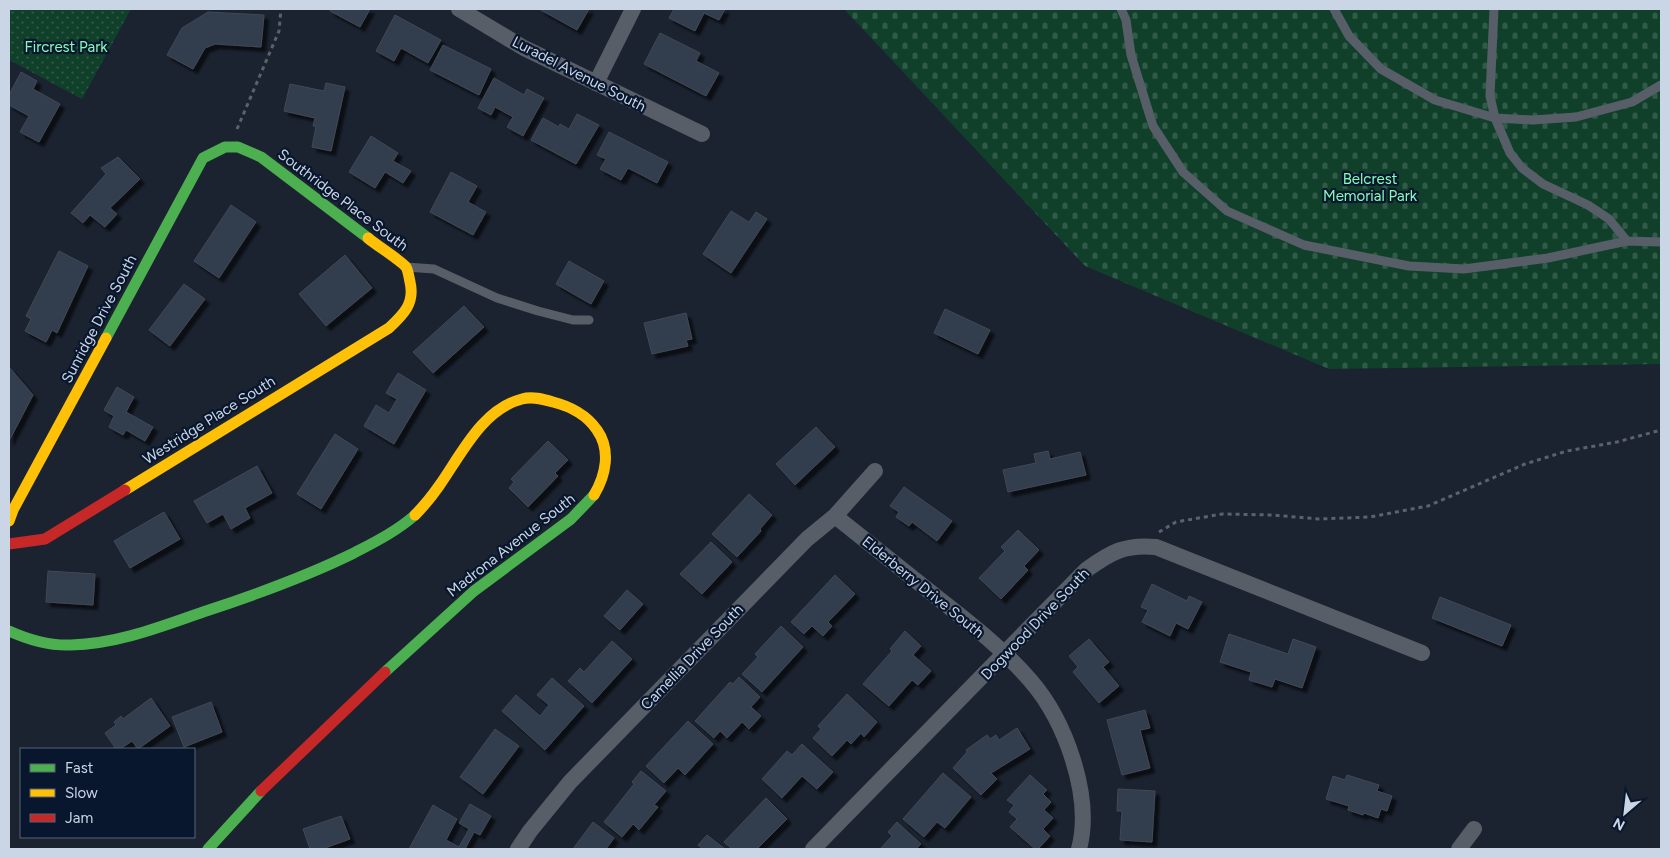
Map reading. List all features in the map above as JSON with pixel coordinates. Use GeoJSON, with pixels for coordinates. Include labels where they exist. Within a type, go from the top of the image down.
{"type":"FeatureCollection","features":[{"type":"Feature","properties":{"kind":"main road","name":"Southridge Place South"},"geometry":{"type":"LineString","coordinates":[[230,146],[243,148],[261,157],[406,267],[412,286],[412,300]]}},
{"type":"Feature","properties":{"kind":"main road","name":"Sunridge Drive South"},"geometry":{"type":"LineString","coordinates":[[9,521],[13,510],[203,158],[218,149],[230,146]]}},
{"type":"Feature","properties":{"kind":"main road","name":"Westridge Place South"},"geometry":{"type":"LineString","coordinates":[[9,544],[45,538],[389,328],[404,315],[412,300]]}},
{"type":"Feature","properties":{"kind":"main road","name":"Madrona Avenue South"},"geometry":{"type":"LineString","coordinates":[[9,631],[29,640],[51,645],[76,645],[118,640],[284,585],[340,560],[382,538],[412,518],[428,503],[487,418],[508,404],[522,399],[535,398],[555,402],[570,408],[595,426],[602,436],[606,449],[606,463],[603,478],[586,505],[571,519],[474,591],[404,654],[261,791],[208,849]]}},
{"type":"Feature","properties":{"kind":"street","name":"Luradel Avenue South"},"geometry":{"type":"LineString","coordinates":[[459,9],[524,48],[702,134]]}},
{"type":"Feature","properties":{"kind":"street"},"geometry":{"type":"LineString","coordinates":[[596,83],[633,9]]}},
{"type":"Feature","properties":{"kind":"street","name":"Camellia Drive South"},"geometry":{"type":"LineString","coordinates":[[518,849],[530,831],[570,782],[807,539],[835,516],[875,471]]}},
{"type":"Feature","properties":{"kind":"street","name":"Elderberry Drive South"},"geometry":{"type":"LineString","coordinates":[[835,516],[967,621],[1005,654],[1030,680],[1053,713],[1067,743],[1079,779],[1082,808],[1079,849]]}},
{"type":"Feature","properties":{"kind":"street","name":"Dogwood Drive South"},"geometry":{"type":"LineString","coordinates":[[813,849],[1086,570],[1105,556],[1138,545],[1156,547],[1422,653]]}},
{"type":"Feature","properties":{"kind":"street"},"geometry":{"type":"LineString","coordinates":[[1459,849],[1474,829]]}},
{"type":"Feature","properties":{"kind":"lane"},"geometry":{"type":"LineString","coordinates":[[1120,9],[1126,20],[1131,55],[1153,126],[1183,172],[1227,211],[1304,245],[1409,266],[1464,269],[1548,258],[1627,241],[1661,242]]}},
{"type":"Feature","properties":{"kind":"lane"},"geometry":{"type":"LineString","coordinates":[[1334,9],[1349,36],[1381,69],[1435,100],[1495,118],[1533,120],[1576,117],[1632,102],[1661,85]]}},
{"type":"Feature","properties":{"kind":"lane"},"geometry":{"type":"LineString","coordinates":[[1494,9],[1490,96],[1495,118],[1510,153],[1522,168],[1543,184],[1588,205],[1609,218],[1627,241]]}},
{"type":"Feature","properties":{"kind":"lane"},"geometry":{"type":"LineString","coordinates":[[406,267],[434,269],[497,298],[573,320],[589,320]]}},
{"type":"Feature","properties":{"kind":"path"},"geometry":{"type":"LineString","coordinates":[[230,146],[279,30],[281,9]]}},
{"type":"Feature","properties":{"kind":"path"},"geometry":{"type":"LineString","coordinates":[[1138,545],[1176,522],[1222,514],[1272,515],[1319,519],[1361,517],[1428,506],[1525,464],[1567,451],[1617,442],[1661,430]]}},
{"type":"Feature","properties":{"kind":"green space","name":"Fircrest Park"},"geometry":{"type":"Polygon","coordinates":[[[9,9],[131,9],[82,99],[9,60],[9,9]]]}},
{"type":"Feature","properties":{"kind":"green space","name":"Belcrest Memorial Park"},"geometry":{"type":"Polygon","coordinates":[[[844,9],[1661,9],[1661,364],[1329,369],[1085,266],[844,9]]]}},
{"type":"Feature","properties":{"kind":"building"},"geometry":{"type":"Polygon","coordinates":[[[331,9],[370,9],[360,27],[330,11],[331,9]]]}},
{"type":"Feature","properties":{"kind":"building"},"geometry":{"type":"Polygon","coordinates":[[[539,9],[589,9],[577,30],[539,9]]]}},
{"type":"Feature","properties":{"kind":"building"},"geometry":{"type":"Polygon","coordinates":[[[674,9],[725,9],[719,20],[704,13],[695,31],[669,18],[674,9]]]}},
{"type":"Feature","properties":{"kind":"building"},"geometry":{"type":"Polygon","coordinates":[[[208,12],[264,15],[261,47],[215,44],[205,48],[193,69],[167,55],[182,28],[208,12]]]}},
{"type":"Feature","properties":{"kind":"building"},"geometry":{"type":"Polygon","coordinates":[[[395,15],[441,40],[428,63],[401,48],[394,61],[376,51],[395,15]]]}},
{"type":"Feature","properties":{"kind":"building"},"geometry":{"type":"Polygon","coordinates":[[[660,33],[700,53],[696,61],[719,73],[706,96],[644,64],[660,33]]]}},
{"type":"Feature","properties":{"kind":"building"},"geometry":{"type":"Polygon","coordinates":[[[443,45],[491,69],[479,95],[430,70],[443,45]]]}},
{"type":"Feature","properties":{"kind":"building"},"geometry":{"type":"Polygon","coordinates":[[[21,72],[37,81],[33,89],[60,104],[39,142],[20,132],[29,116],[9,105],[9,95],[21,72]]]}},
{"type":"Feature","properties":{"kind":"building"},"geometry":{"type":"Polygon","coordinates":[[[494,78],[524,95],[527,89],[544,98],[523,136],[507,127],[513,117],[495,107],[491,115],[478,108],[494,78]]]}},
{"type":"Feature","properties":{"kind":"building"},"geometry":{"type":"Polygon","coordinates":[[[326,83],[345,87],[331,151],[312,147],[316,126],[313,126],[315,118],[284,111],[290,84],[324,91],[326,83]]]}},
{"type":"Feature","properties":{"kind":"building"},"geometry":{"type":"Polygon","coordinates":[[[577,114],[599,125],[576,164],[531,140],[543,118],[559,127],[560,124],[569,129],[577,114]]]}},
{"type":"Feature","properties":{"kind":"building"},"geometry":{"type":"Polygon","coordinates":[[[609,132],[668,162],[657,183],[628,168],[621,180],[600,169],[606,159],[597,155],[609,132]]]}},
{"type":"Feature","properties":{"kind":"building"},"geometry":{"type":"Polygon","coordinates":[[[371,136],[398,153],[393,161],[411,171],[403,183],[385,172],[375,188],[349,172],[371,136]]]}},
{"type":"Feature","properties":{"kind":"building"},"geometry":{"type":"Polygon","coordinates":[[[118,157],[140,179],[110,208],[117,214],[105,227],[90,215],[83,223],[71,213],[106,174],[101,168],[118,157]]]}},
{"type":"Feature","properties":{"kind":"building"},"geometry":{"type":"Polygon","coordinates":[[[451,172],[477,186],[468,202],[486,212],[473,235],[430,212],[451,172]]]}},
{"type":"Feature","properties":{"kind":"building"},"geometry":{"type":"Polygon","coordinates":[[[231,205],[256,222],[219,278],[194,261],[231,205]]]}},
{"type":"Feature","properties":{"kind":"building"},"geometry":{"type":"Polygon","coordinates":[[[731,211],[749,222],[756,212],[767,219],[731,273],[703,254],[731,211]]]}},
{"type":"Feature","properties":{"kind":"building"},"geometry":{"type":"Polygon","coordinates":[[[59,251],[88,266],[57,333],[52,330],[46,342],[25,331],[31,319],[26,316],[59,251]]]}},
{"type":"Feature","properties":{"kind":"building"},"geometry":{"type":"Polygon","coordinates":[[[345,255],[372,288],[326,326],[299,294],[345,255]]]}},
{"type":"Feature","properties":{"kind":"building"},"geometry":{"type":"Polygon","coordinates":[[[569,261],[604,281],[591,304],[556,284],[569,261]]]}},
{"type":"Feature","properties":{"kind":"building"},"geometry":{"type":"Polygon","coordinates":[[[184,284],[205,299],[170,346],[149,330],[184,284]]]}},
{"type":"Feature","properties":{"kind":"building"},"geometry":{"type":"Polygon","coordinates":[[[464,306],[484,327],[433,373],[413,352],[464,306]]]}},
{"type":"Feature","properties":{"kind":"building"},"geometry":{"type":"Polygon","coordinates":[[[945,309],[990,330],[978,354],[934,333],[945,309]]]}},
{"type":"Feature","properties":{"kind":"building"},"geometry":{"type":"Polygon","coordinates":[[[686,313],[692,339],[686,340],[688,346],[652,354],[644,323],[686,313]]]}},
{"type":"Feature","properties":{"kind":"building"},"geometry":{"type":"Polygon","coordinates":[[[9,367],[33,395],[9,441],[9,367]]]}},
{"type":"Feature","properties":{"kind":"building"},"geometry":{"type":"Polygon","coordinates":[[[398,373],[426,390],[394,444],[364,426],[376,405],[389,413],[397,399],[386,393],[398,373]]]}},
{"type":"Feature","properties":{"kind":"building"},"geometry":{"type":"Polygon","coordinates":[[[117,387],[134,397],[126,412],[153,427],[145,441],[126,430],[123,435],[109,427],[114,416],[104,410],[117,387]]]}},
{"type":"Feature","properties":{"kind":"building"},"geometry":{"type":"Polygon","coordinates":[[[816,427],[835,447],[795,485],[776,464],[816,427]]]}},
{"type":"Feature","properties":{"kind":"building"},"geometry":{"type":"Polygon","coordinates":[[[335,434],[358,449],[321,509],[297,494],[335,434]]]}},
{"type":"Feature","properties":{"kind":"building"},"geometry":{"type":"Polygon","coordinates":[[[548,441],[568,460],[555,473],[558,476],[528,507],[509,488],[514,482],[511,479],[548,441]]]}},
{"type":"Feature","properties":{"kind":"building"},"geometry":{"type":"Polygon","coordinates":[[[1048,451],[1050,459],[1080,452],[1086,475],[1008,492],[1003,470],[1036,463],[1034,454],[1048,451]]]}},
{"type":"Feature","properties":{"kind":"building"},"geometry":{"type":"Polygon","coordinates":[[[257,466],[272,493],[245,508],[250,518],[231,529],[223,514],[207,523],[194,501],[257,466]]]}},
{"type":"Feature","properties":{"kind":"building"},"geometry":{"type":"Polygon","coordinates":[[[904,487],[952,521],[937,541],[912,522],[909,526],[896,517],[899,512],[890,506],[904,487]]]}},
{"type":"Feature","properties":{"kind":"building"},"geometry":{"type":"Polygon","coordinates":[[[749,494],[772,515],[760,529],[761,531],[737,557],[712,534],[749,494]]]}},
{"type":"Feature","properties":{"kind":"building"},"geometry":{"type":"Polygon","coordinates":[[[164,512],[180,539],[130,568],[114,541],[164,512]]]}},
{"type":"Feature","properties":{"kind":"building"},"geometry":{"type":"Polygon","coordinates":[[[1018,530],[1039,550],[1024,566],[1028,570],[1001,599],[979,578],[1005,551],[1001,547],[1018,530]]]}},
{"type":"Feature","properties":{"kind":"building"},"geometry":{"type":"Polygon","coordinates":[[[711,542],[732,562],[702,594],[680,574],[711,542]]]}},
{"type":"Feature","properties":{"kind":"building"},"geometry":{"type":"Polygon","coordinates":[[[48,571],[95,574],[93,605],[46,602],[48,571]]]}},
{"type":"Feature","properties":{"kind":"building"},"geometry":{"type":"Polygon","coordinates":[[[835,575],[855,594],[828,622],[832,626],[823,636],[812,626],[804,634],[791,622],[835,575]]]}},
{"type":"Feature","properties":{"kind":"building"},"geometry":{"type":"Polygon","coordinates":[[[1152,584],[1187,601],[1189,596],[1202,602],[1188,629],[1176,623],[1170,636],[1142,622],[1148,610],[1141,607],[1152,584]]]}},
{"type":"Feature","properties":{"kind":"building"},"geometry":{"type":"Polygon","coordinates":[[[627,590],[643,604],[620,630],[604,616],[627,590]]]}},
{"type":"Feature","properties":{"kind":"building"},"geometry":{"type":"Polygon","coordinates":[[[1440,597],[1511,625],[1502,646],[1432,618],[1440,597]]]}},
{"type":"Feature","properties":{"kind":"building"},"geometry":{"type":"Polygon","coordinates":[[[781,626],[803,647],[762,692],[742,674],[758,657],[755,654],[781,626]]]}},
{"type":"Feature","properties":{"kind":"building"},"geometry":{"type":"Polygon","coordinates":[[[905,631],[921,646],[913,655],[931,671],[918,685],[912,680],[889,706],[863,684],[892,651],[890,649],[905,631]]]}},
{"type":"Feature","properties":{"kind":"building"},"geometry":{"type":"Polygon","coordinates":[[[1229,634],[1288,654],[1293,639],[1316,647],[1302,688],[1275,679],[1272,687],[1249,680],[1251,672],[1220,662],[1229,634]]]}},
{"type":"Feature","properties":{"kind":"building"},"geometry":{"type":"Polygon","coordinates":[[[1089,639],[1109,662],[1103,667],[1119,686],[1099,703],[1073,672],[1078,667],[1069,656],[1089,639]]]}},
{"type":"Feature","properties":{"kind":"building"},"geometry":{"type":"Polygon","coordinates":[[[612,641],[632,659],[592,703],[568,681],[580,668],[584,672],[612,641]]]}},
{"type":"Feature","properties":{"kind":"building"},"geometry":{"type":"Polygon","coordinates":[[[739,677],[760,697],[751,707],[761,716],[749,729],[742,722],[727,738],[720,731],[714,738],[695,721],[730,682],[733,684],[739,677]]]}},
{"type":"Feature","properties":{"kind":"building"},"geometry":{"type":"Polygon","coordinates":[[[552,678],[584,706],[545,750],[502,711],[516,695],[540,716],[549,705],[537,695],[552,678]]]}},
{"type":"Feature","properties":{"kind":"building"},"geometry":{"type":"Polygon","coordinates":[[[847,694],[877,722],[864,737],[861,733],[851,744],[847,740],[832,756],[813,738],[821,729],[818,726],[847,694]]]}},
{"type":"Feature","properties":{"kind":"building"},"geometry":{"type":"Polygon","coordinates":[[[151,698],[170,726],[139,748],[132,741],[122,748],[115,748],[105,733],[116,725],[114,722],[121,716],[123,719],[151,698]]]}},
{"type":"Feature","properties":{"kind":"building"},"geometry":{"type":"Polygon","coordinates":[[[211,702],[222,732],[184,747],[172,717],[211,702]]]}},
{"type":"Feature","properties":{"kind":"building"},"geometry":{"type":"Polygon","coordinates":[[[1145,710],[1150,728],[1140,730],[1150,768],[1122,775],[1107,720],[1145,710]]]}},
{"type":"Feature","properties":{"kind":"building"},"geometry":{"type":"Polygon","coordinates":[[[688,721],[713,744],[685,775],[678,768],[664,783],[646,766],[688,721]]]}},
{"type":"Feature","properties":{"kind":"building"},"geometry":{"type":"Polygon","coordinates":[[[1017,728],[1030,749],[991,773],[997,779],[981,795],[953,768],[967,752],[966,750],[987,735],[990,739],[996,735],[999,740],[1017,728]]]}},
{"type":"Feature","properties":{"kind":"building"},"geometry":{"type":"Polygon","coordinates":[[[495,729],[519,746],[483,794],[460,777],[495,729]]]}},
{"type":"Feature","properties":{"kind":"building"},"geometry":{"type":"Polygon","coordinates":[[[802,744],[833,772],[817,789],[802,776],[782,798],[762,779],[787,751],[792,755],[802,744]]]}},
{"type":"Feature","properties":{"kind":"building"},"geometry":{"type":"Polygon","coordinates":[[[641,771],[666,791],[654,805],[658,807],[639,830],[633,824],[622,837],[604,822],[634,784],[632,782],[641,771]]]}},
{"type":"Feature","properties":{"kind":"building"},"geometry":{"type":"Polygon","coordinates":[[[943,773],[971,797],[945,828],[937,822],[924,837],[903,819],[943,773]]]}},
{"type":"Feature","properties":{"kind":"building"},"geometry":{"type":"Polygon","coordinates":[[[1030,775],[1047,790],[1043,794],[1051,802],[1044,810],[1053,818],[1043,829],[1050,836],[1038,849],[1035,849],[1010,827],[1017,819],[1009,812],[1014,805],[1007,800],[1030,775]]]}},
{"type":"Feature","properties":{"kind":"building"},"geometry":{"type":"Polygon","coordinates":[[[1347,775],[1379,785],[1377,791],[1392,796],[1387,811],[1381,809],[1378,818],[1348,810],[1349,806],[1326,799],[1333,776],[1345,780],[1347,775]]]}},
{"type":"Feature","properties":{"kind":"building"},"geometry":{"type":"Polygon","coordinates":[[[1118,789],[1155,791],[1152,842],[1120,840],[1122,811],[1117,811],[1118,789]]]}},
{"type":"Feature","properties":{"kind":"building"},"geometry":{"type":"Polygon","coordinates":[[[766,798],[787,819],[757,849],[732,849],[724,842],[766,798]]]}},
{"type":"Feature","properties":{"kind":"building"},"geometry":{"type":"Polygon","coordinates":[[[470,804],[491,816],[480,835],[474,832],[465,849],[409,849],[433,805],[457,819],[446,840],[459,847],[469,829],[459,823],[470,804]]]}},
{"type":"Feature","properties":{"kind":"building"},"geometry":{"type":"Polygon","coordinates":[[[341,816],[350,839],[322,849],[310,849],[303,829],[341,816]]]}},
{"type":"Feature","properties":{"kind":"building"},"geometry":{"type":"Polygon","coordinates":[[[593,822],[614,838],[606,849],[573,849],[593,822]]]}},
{"type":"Feature","properties":{"kind":"building"},"geometry":{"type":"Polygon","coordinates":[[[897,822],[921,844],[916,849],[880,849],[892,836],[888,832],[897,822]]]}},
{"type":"Feature","properties":{"kind":"building"},"geometry":{"type":"Polygon","coordinates":[[[707,835],[725,849],[703,849],[698,845],[707,835]]]}},
{"type":"Feature","properties":{"kind":"traffic: fast"},"geometry":{"type":"LineString","coordinates":[[106,338],[203,158],[225,147],[238,147],[261,157],[368,238]]}},
{"type":"Feature","properties":{"kind":"traffic: fast"},"geometry":{"type":"LineString","coordinates":[[385,672],[474,591],[571,519],[594,495]]}},
{"type":"Feature","properties":{"kind":"traffic: fast"},"geometry":{"type":"LineString","coordinates":[[9,631],[39,642],[63,645],[105,642],[138,634],[261,592],[317,570],[378,540],[415,515]]}},
{"type":"Feature","properties":{"kind":"traffic: fast"},"geometry":{"type":"LineString","coordinates":[[208,849],[261,791]]}},
{"type":"Feature","properties":{"kind":"traffic: slow"},"geometry":{"type":"LineString","coordinates":[[125,490],[389,328],[399,318],[407,308],[411,296],[407,268],[368,238]]}},
{"type":"Feature","properties":{"kind":"traffic: slow"},"geometry":{"type":"LineString","coordinates":[[9,521],[13,510],[106,338]]}},
{"type":"Feature","properties":{"kind":"traffic: slow"},"geometry":{"type":"LineString","coordinates":[[415,515],[425,505],[464,447],[484,423],[495,412],[508,404],[526,398],[545,400],[571,409],[588,420],[597,430],[604,446],[605,462],[602,479],[594,495]]}},
{"type":"Feature","properties":{"kind":"traffic: jam"},"geometry":{"type":"LineString","coordinates":[[9,544],[45,539],[125,490]]}},
{"type":"Feature","properties":{"kind":"traffic: jam"},"geometry":{"type":"LineString","coordinates":[[261,791],[385,672]]}}]}
